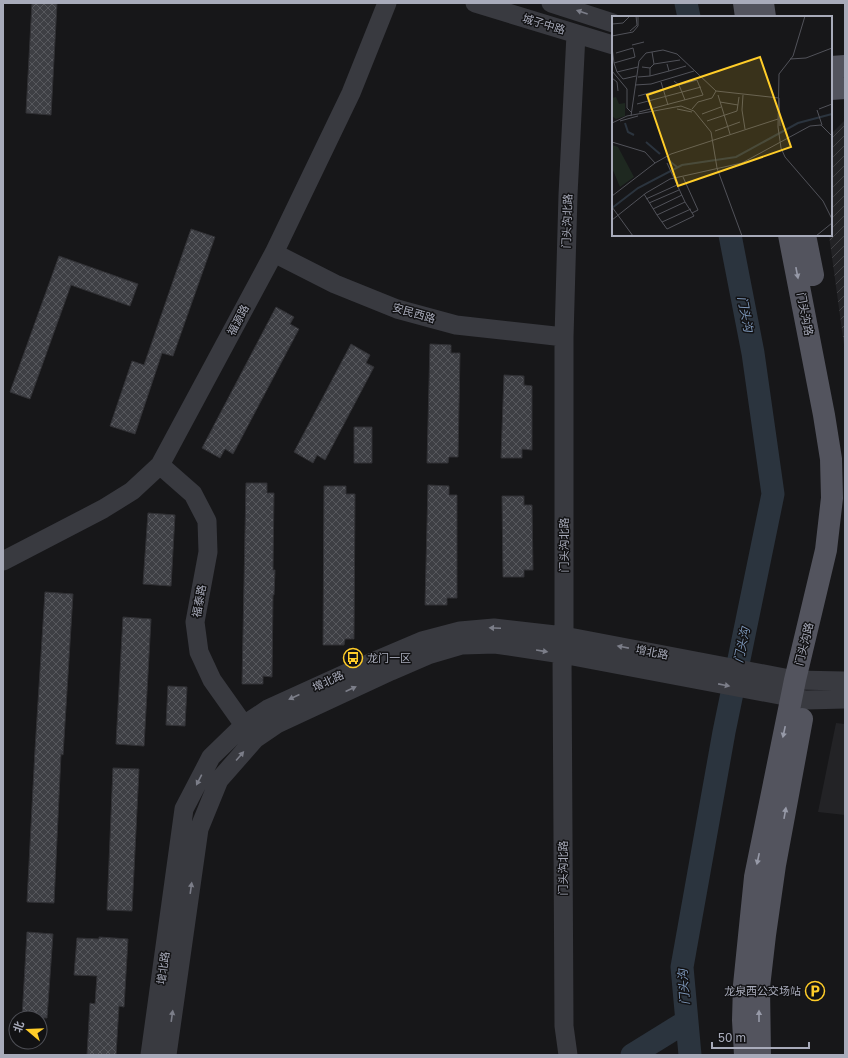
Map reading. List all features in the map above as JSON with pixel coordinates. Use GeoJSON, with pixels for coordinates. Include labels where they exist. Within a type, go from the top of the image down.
{"type":"FeatureCollection","features":[{"type":"Feature","properties":{"kind":"main road"},"geometry":{"type":"LineString","coordinates":[[744,3],[746,16]]}},
{"type":"Feature","properties":{"kind":"main road"},"geometry":{"type":"LineString","coordinates":[[763,3],[765,16]]}},
{"type":"Feature","properties":{"kind":"main road"},"geometry":{"type":"LineString","coordinates":[[832,67],[845,66]]}},
{"type":"Feature","properties":{"kind":"main road"},"geometry":{"type":"LineString","coordinates":[[832,89],[845,88]]}},
{"type":"Feature","properties":{"kind":"main road","name":"门头沟路"},"geometry":{"type":"LineString","coordinates":[[760,1055],[759,987],[765,934],[800,690],[826,550],[832,498],[831,459],[824,415],[789,236]]}},
{"type":"Feature","properties":{"kind":"main road","name":"门头沟路"},"geometry":{"type":"LineString","coordinates":[[745,1055],[743,1020],[744,985],[755,876],[800,690],[835,565],[842,503],[842,461],[828,359],[805,236]]}},
{"type":"Feature","properties":{"kind":"street","name":"福源路"},"geometry":{"type":"LineString","coordinates":[[3,561],[103,509],[132,490],[160,465],[274,253],[351,93],[387,3]]}},
{"type":"Feature","properties":{"kind":"street","name":"城子中路"},"geometry":{"type":"LineString","coordinates":[[475,3],[612,45]]}},
{"type":"Feature","properties":{"kind":"street","name":"城子中路"},"geometry":{"type":"LineString","coordinates":[[550,3],[612,22]]}},
{"type":"Feature","properties":{"kind":"street","name":"门头沟北路"},"geometry":{"type":"LineString","coordinates":[[568,1055],[564,1026],[564,337],[568,195],[576,34]]}},
{"type":"Feature","properties":{"kind":"street","name":"安民西路"},"geometry":{"type":"LineString","coordinates":[[274,253],[335,284],[397,309],[456,325],[564,337]]}},
{"type":"Feature","properties":{"kind":"street","name":"福泰路"},"geometry":{"type":"LineString","coordinates":[[160,465],[193,494],[207,521],[208,552],[195,622],[199,652],[212,680],[249,732]]}},
{"type":"Feature","properties":{"kind":"street","name":"增北路"},"geometry":{"type":"LineString","coordinates":[[150,1055],[184,809],[211,757],[249,732],[277,724],[391,670],[428,655],[462,645],[563,645],[800,690]]}},
{"type":"Feature","properties":{"kind":"street"},"geometry":{"type":"LineString","coordinates":[[800,690],[845,681]]}},
{"type":"Feature","properties":{"kind":"street"},"geometry":{"type":"LineString","coordinates":[[800,690],[845,699]]}},
{"type":"Feature","properties":{"kind":"street","name":"增北路"},"geometry":{"type":"LineString","coordinates":[[167,1055],[199,829],[219,780],[249,732]]}},
{"type":"Feature","properties":{"kind":"shaded area"},"geometry":{"type":"Polygon","coordinates":[[[845,120],[845,352],[829,236],[832,236],[832,133],[845,120]]]}},
{"type":"Feature","properties":{"kind":"shaded area"},"geometry":{"type":"Polygon","coordinates":[[[836,723],[845,724],[845,815],[818,812],[836,723]]]}},
{"type":"Feature","properties":{"kind":"building"},"geometry":{"type":"Polygon","coordinates":[[[32,3],[57,3],[51,115],[26,113],[32,3]]]}},
{"type":"Feature","properties":{"kind":"building"},"geometry":{"type":"Polygon","coordinates":[[[191,229],[215,237],[173,356],[162,353],[135,434],[110,426],[132,361],[144,365],[191,229]]]}},
{"type":"Feature","properties":{"kind":"building"},"geometry":{"type":"Polygon","coordinates":[[[59,256],[138,284],[130,306],[71,285],[30,399],[10,392],[59,256]]]}},
{"type":"Feature","properties":{"kind":"building"},"geometry":{"type":"Polygon","coordinates":[[[276,307],[294,317],[290,324],[299,329],[233,454],[225,449],[220,458],[202,448],[276,307]]]}},
{"type":"Feature","properties":{"kind":"building"},"geometry":{"type":"Polygon","coordinates":[[[351,344],[370,355],[366,363],[374,367],[325,460],[317,455],[313,463],[294,452],[351,344]]]}},
{"type":"Feature","properties":{"kind":"building"},"geometry":{"type":"Polygon","coordinates":[[[430,344],[451,345],[451,353],[460,353],[458,457],[449,457],[448,463],[427,463],[430,344]]]}},
{"type":"Feature","properties":{"kind":"building"},"geometry":{"type":"Polygon","coordinates":[[[504,375],[524,376],[524,385],[532,386],[532,450],[522,449],[522,458],[501,458],[504,375]]]}},
{"type":"Feature","properties":{"kind":"building"},"geometry":{"type":"Polygon","coordinates":[[[354,427],[372,427],[372,463],[354,463],[354,427]]]}},
{"type":"Feature","properties":{"kind":"building"},"geometry":{"type":"Polygon","coordinates":[[[246,483],[267,483],[267,493],[274,493],[273,570],[275,570],[273,595],[272,677],[263,676],[263,684],[242,684],[246,483]]]}},
{"type":"Feature","properties":{"kind":"building"},"geometry":{"type":"Polygon","coordinates":[[[428,485],[449,486],[449,495],[457,495],[457,598],[447,598],[447,605],[425,605],[428,485]]]}},
{"type":"Feature","properties":{"kind":"building"},"geometry":{"type":"Polygon","coordinates":[[[324,486],[346,486],[346,494],[355,494],[354,639],[345,639],[344,645],[323,645],[324,486]]]}},
{"type":"Feature","properties":{"kind":"building"},"geometry":{"type":"Polygon","coordinates":[[[502,496],[524,496],[524,505],[532,505],[533,570],[524,570],[524,577],[503,577],[502,496]]]}},
{"type":"Feature","properties":{"kind":"building"},"geometry":{"type":"Polygon","coordinates":[[[148,513],[175,515],[171,586],[143,584],[148,513]]]}},
{"type":"Feature","properties":{"kind":"building"},"geometry":{"type":"Polygon","coordinates":[[[45,592],[73,594],[63,755],[61,754],[54,903],[27,902],[45,592]]]}},
{"type":"Feature","properties":{"kind":"building"},"geometry":{"type":"Polygon","coordinates":[[[123,617],[151,619],[144,746],[116,744],[123,617]]]}},
{"type":"Feature","properties":{"kind":"building"},"geometry":{"type":"Polygon","coordinates":[[[168,686],[187,687],[185,726],[166,725],[168,686]]]}},
{"type":"Feature","properties":{"kind":"building"},"geometry":{"type":"Polygon","coordinates":[[[113,768],[139,769],[132,911],[107,910],[113,768]]]}},
{"type":"Feature","properties":{"kind":"building"},"geometry":{"type":"Polygon","coordinates":[[[27,932],[53,934],[48,1010],[22,1010],[27,932]]]}},
{"type":"Feature","properties":{"kind":"building"},"geometry":{"type":"Polygon","coordinates":[[[99,937],[128,939],[124,1007],[119,1006],[116,1055],[87,1055],[90,1003],[95,1004],[97,976],[74,975],[77,938],[99,939],[99,937]]]}},
{"type":"Feature","properties":{"kind":"waterway","name":"门头沟"},"geometry":{"type":"LineString","coordinates":[[686,3],[689,16]]}},
{"type":"Feature","properties":{"kind":"waterway","name":"门头沟"},"geometry":{"type":"LineString","coordinates":[[690,1055],[682,967],[724,732],[773,494],[753,353],[730,236]]}},
{"type":"Feature","properties":{"kind":"waterway"},"geometry":{"type":"LineString","coordinates":[[632,1055],[687,1021]]}},
{"type":"Feature","properties":{"kind":"place","name":"龙门一区"},"geometry":{"type":"Point","coordinates":[353,658]}},
{"type":"Feature","properties":{"kind":"place","name":"龙泉西公交场站"},"geometry":{"type":"Point","coordinates":[815,991]}}]}
